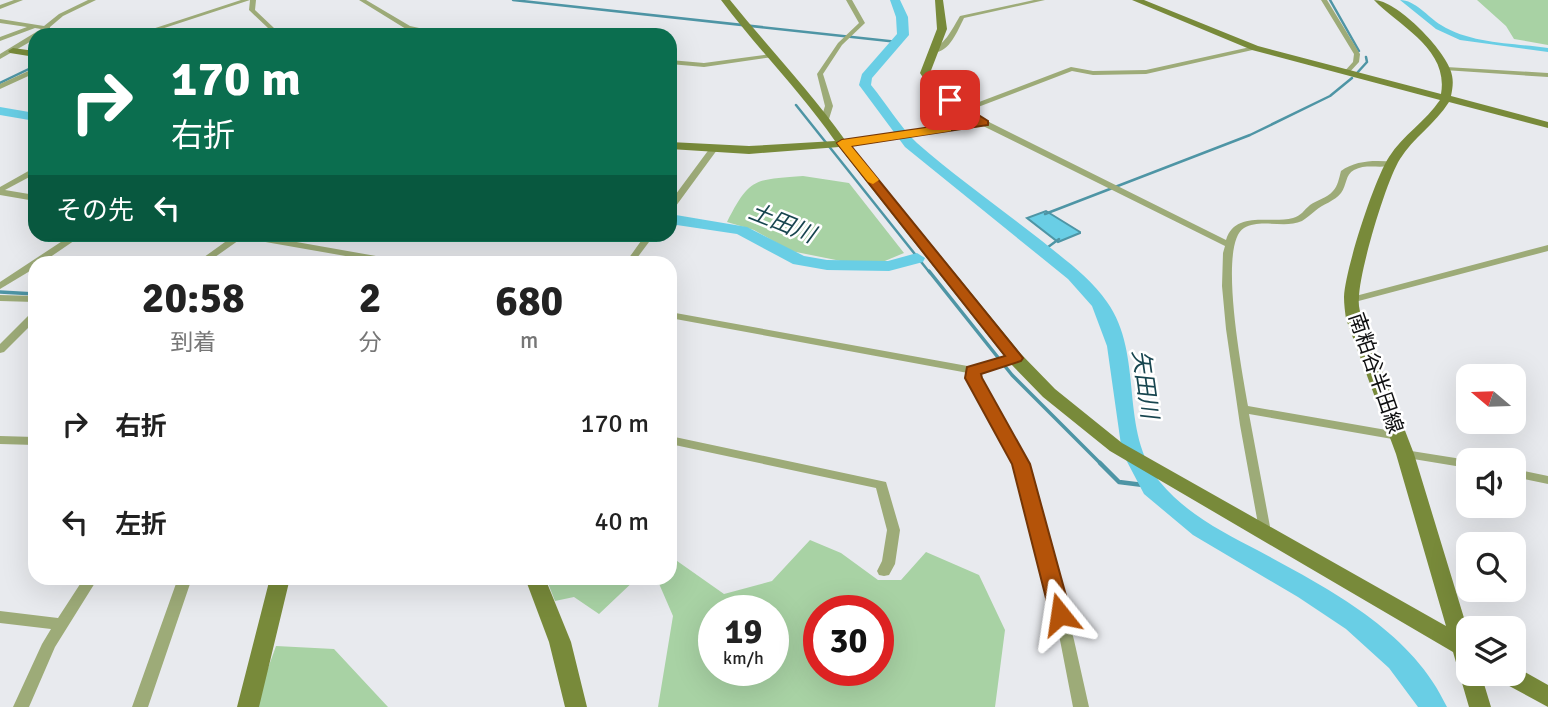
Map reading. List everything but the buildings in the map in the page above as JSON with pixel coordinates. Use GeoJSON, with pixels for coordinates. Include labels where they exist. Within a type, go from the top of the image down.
{"type":"FeatureCollection","features":[{"type":"Feature","properties":{"kind":"street"},"geometry":{"type":"LineString","coordinates":[[0,7],[20,0]]}},
{"type":"Feature","properties":{"kind":"street"},"geometry":{"type":"LineString","coordinates":[[0,21],[48,28],[61,15],[93,0]]}},
{"type":"Feature","properties":{"kind":"street"},"geometry":{"type":"LineString","coordinates":[[160,28],[247,0]]}},
{"type":"Feature","properties":{"kind":"street"},"geometry":{"type":"LineString","coordinates":[[253,0],[252,10],[271,28]]}},
{"type":"Feature","properties":{"kind":"street"},"geometry":{"type":"LineString","coordinates":[[362,0],[408,28]]}},
{"type":"Feature","properties":{"kind":"street"},"geometry":{"type":"LineString","coordinates":[[725,0],[771,56],[810,97],[842,143],[1015,358],[1049,393],[1116,447],[1265,532],[1456,648]]}},
{"type":"Feature","properties":{"kind":"street"},"geometry":{"type":"LineString","coordinates":[[825,119],[829,106],[820,74],[840,44],[862,23],[849,0]]}},
{"type":"Feature","properties":{"kind":"street"},"geometry":{"type":"LineString","coordinates":[[939,0],[942,29],[926,66],[928,81],[962,110],[1227,244]]}},
{"type":"Feature","properties":{"kind":"street"},"geometry":{"type":"LineString","coordinates":[[932,51],[937,51],[951,38],[962,17],[1042,0]]}},
{"type":"Feature","properties":{"kind":"street"},"geometry":{"type":"LineString","coordinates":[[1136,0],[1255,48],[1548,125]]}},
{"type":"Feature","properties":{"kind":"street"},"geometry":{"type":"LineString","coordinates":[[1324,0],[1357,54],[1356,62],[1346,73]]}},
{"type":"Feature","properties":{"kind":"street"},"geometry":{"type":"LineString","coordinates":[[1378,0],[1421,35],[1438,53],[1449,83],[1447,99]]}},
{"type":"Feature","properties":{"kind":"street"},"geometry":{"type":"LineString","coordinates":[[0,39],[28,29]]}},
{"type":"Feature","properties":{"kind":"street"},"geometry":{"type":"LineString","coordinates":[[0,57],[28,41]]}},
{"type":"Feature","properties":{"kind":"street"},"geometry":{"type":"LineString","coordinates":[[962,110],[1071,69],[1093,73],[1146,72],[1255,48]]}},
{"type":"Feature","properties":{"kind":"street"},"geometry":{"type":"LineString","coordinates":[[13,51],[28,53]]}},
{"type":"Feature","properties":{"kind":"street"},"geometry":{"type":"LineString","coordinates":[[677,63],[704,65],[771,56]]}},
{"type":"Feature","properties":{"kind":"street"},"geometry":{"type":"LineString","coordinates":[[1446,69],[1548,75]]}},
{"type":"Feature","properties":{"kind":"street"},"geometry":{"type":"LineString","coordinates":[[0,87],[28,73]]}},
{"type":"Feature","properties":{"kind":"street","name":"南粕谷半田線"},"geometry":{"type":"LineString","coordinates":[[1447,99],[1391,164],[1353,282],[1351,300],[1354,319],[1405,454],[1456,619]]}},
{"type":"Feature","properties":{"kind":"street"},"geometry":{"type":"LineString","coordinates":[[677,146],[765,151],[984,123]]}},
{"type":"Feature","properties":{"kind":"street"},"geometry":{"type":"LineString","coordinates":[[677,199],[713,150]]}},
{"type":"Feature","properties":{"kind":"street"},"geometry":{"type":"LineString","coordinates":[[1265,532],[1230,337],[1227,244],[1235,230],[1249,224],[1302,219],[1312,208],[1335,196],[1342,189],[1344,173],[1349,169],[1369,163],[1391,164]]}},
{"type":"Feature","properties":{"kind":"street"},"geometry":{"type":"LineString","coordinates":[[0,191],[28,175]]}},
{"type":"Feature","properties":{"kind":"street"},"geometry":{"type":"LineString","coordinates":[[0,191],[28,197]]}},
{"type":"Feature","properties":{"kind":"street"},"geometry":{"type":"LineString","coordinates":[[47,256],[68,242]]}},
{"type":"Feature","properties":{"kind":"street"},"geometry":{"type":"LineString","coordinates":[[210,256],[227,242]]}},
{"type":"Feature","properties":{"kind":"street"},"geometry":{"type":"LineString","coordinates":[[276,242],[358,256]]}},
{"type":"Feature","properties":{"kind":"street"},"geometry":{"type":"LineString","coordinates":[[1351,300],[1548,248]]}},
{"type":"Feature","properties":{"kind":"street"},"geometry":{"type":"LineString","coordinates":[[0,286],[28,268]]}},
{"type":"Feature","properties":{"kind":"street"},"geometry":{"type":"LineString","coordinates":[[0,298],[28,299]]}},
{"type":"Feature","properties":{"kind":"street"},"geometry":{"type":"LineString","coordinates":[[677,316],[973,371],[1015,358]]}},
{"type":"Feature","properties":{"kind":"street"},"geometry":{"type":"LineString","coordinates":[[0,350],[28,322]]}},
{"type":"Feature","properties":{"kind":"street"},"geometry":{"type":"LineString","coordinates":[[973,371],[973,378],[1021,464],[1067,640],[1081,707]]}},
{"type":"Feature","properties":{"kind":"street"},"geometry":{"type":"LineString","coordinates":[[1244,409],[1398,436]]}},
{"type":"Feature","properties":{"kind":"street"},"geometry":{"type":"LineString","coordinates":[[0,440],[28,441]]}},
{"type":"Feature","properties":{"kind":"street"},"geometry":{"type":"LineString","coordinates":[[677,441],[882,485],[884,502],[896,530],[889,562],[884,571]]}},
{"type":"Feature","properties":{"kind":"street"},"geometry":{"type":"LineString","coordinates":[[1405,454],[1456,462]]}},
{"type":"Feature","properties":{"kind":"street"},"geometry":{"type":"LineString","coordinates":[[1526,475],[1548,480]]}},
{"type":"Feature","properties":{"kind":"street"},"geometry":{"type":"LineString","coordinates":[[21,707],[43,655],[86,585]]}},
{"type":"Feature","properties":{"kind":"street"},"geometry":{"type":"LineString","coordinates":[[141,707],[183,585]]}},
{"type":"Feature","properties":{"kind":"street"},"geometry":{"type":"LineString","coordinates":[[248,707],[278,585]]}},
{"type":"Feature","properties":{"kind":"street"},"geometry":{"type":"LineString","coordinates":[[537,585],[560,642],[576,707]]}},
{"type":"Feature","properties":{"kind":"street"},"geometry":{"type":"LineString","coordinates":[[0,617],[61,624]]}},
{"type":"Feature","properties":{"kind":"street"},"geometry":{"type":"LineString","coordinates":[[1526,684],[1548,697]]}},
{"type":"Feature","properties":{"kind":"street"},"geometry":{"type":"LineString","coordinates":[[1473,686],[1479,707]]}},
{"type":"Feature","properties":{"kind":"green space"},"geometry":{"type":"Polygon","coordinates":[[[1477,0],[1548,0],[1548,45],[1514,39],[1506,26],[1477,0]]]}},
{"type":"Feature","properties":{"kind":"green space"},"geometry":{"type":"Polygon","coordinates":[[[803,176],[849,183],[904,253],[880,263],[846,262],[791,251],[754,230],[727,222],[742,196],[755,184],[763,180],[803,176]]]}},
{"type":"Feature","properties":{"kind":"green space"},"geometry":{"type":"Polygon","coordinates":[[[810,540],[841,553],[878,580],[901,580],[926,552],[979,575],[1005,630],[995,707],[658,707],[673,616],[660,585],[677,585],[677,561],[724,594],[772,581],[810,540]]]}},
{"type":"Feature","properties":{"kind":"green space"},"geometry":{"type":"Polygon","coordinates":[[[549,585],[630,585],[599,614],[574,597],[555,601],[549,585]]]}},
{"type":"Feature","properties":{"kind":"green space"},"geometry":{"type":"Polygon","coordinates":[[[276,646],[334,649],[388,707],[254,707],[276,646]]]}},
{"type":"Feature","properties":{"kind":"water"},"geometry":{"type":"Polygon","coordinates":[[[1046,211],[1080,233],[1058,242],[1027,218],[1046,211]]]}},
{"type":"Feature","properties":{"kind":"waterway"},"geometry":{"type":"LineString","coordinates":[[513,0],[898,42]]}},
{"type":"Feature","properties":{"kind":"waterway","name":"矢田川"},"geometry":{"type":"LineString","coordinates":[[895,0],[902,17],[903,35],[866,77],[865,85],[910,144],[1074,275],[1100,305],[1111,326],[1117,346],[1133,452],[1140,471],[1152,488],[1163,500],[1201,529],[1332,605],[1355,622],[1398,660],[1433,707]]}},
{"type":"Feature","properties":{"kind":"waterway"},"geometry":{"type":"LineString","coordinates":[[1330,0],[1359,51]]}},
{"type":"Feature","properties":{"kind":"waterway"},"geometry":{"type":"LineString","coordinates":[[1403,0],[1439,27],[1463,38],[1548,50]]}},
{"type":"Feature","properties":{"kind":"waterway"},"geometry":{"type":"LineString","coordinates":[[1357,73],[1367,62],[1366,57]]}},
{"type":"Feature","properties":{"kind":"waterway"},"geometry":{"type":"LineString","coordinates":[[0,83],[28,69]]}},
{"type":"Feature","properties":{"kind":"waterway"},"geometry":{"type":"LineString","coordinates":[[1045,214],[1250,135],[1330,96],[1352,78]]}},
{"type":"Feature","properties":{"kind":"waterway"},"geometry":{"type":"LineString","coordinates":[[796,105],[930,273]]}},
{"type":"Feature","properties":{"kind":"waterway","name":"土田川"},"geometry":{"type":"LineString","coordinates":[[0,111],[28,116]]}},
{"type":"Feature","properties":{"kind":"waterway","name":"土田川"},"geometry":{"type":"LineString","coordinates":[[677,220],[741,230],[799,260],[827,265],[889,266],[917,258]]}},
{"type":"Feature","properties":{"kind":"waterway"},"geometry":{"type":"LineString","coordinates":[[1044,250],[1059,239]]}},
{"type":"Feature","properties":{"kind":"waterway"},"geometry":{"type":"LineString","coordinates":[[929,271],[1012,375],[1119,482],[1151,486]]}},
{"type":"Feature","properties":{"kind":"waterway"},"geometry":{"type":"LineString","coordinates":[[0,292],[28,294]]}},
{"type":"Feature","properties":{"kind":"slow traffic"},"geometry":{"type":"LineString","coordinates":[[873,180],[842,143],[947,128]]}},
{"type":"Feature","properties":{"kind":"route"},"geometry":{"type":"LineString","coordinates":[[950,100],[984,123],[842,143],[1015,358],[973,371],[973,378],[1021,464],[1060,614]]}}]}
